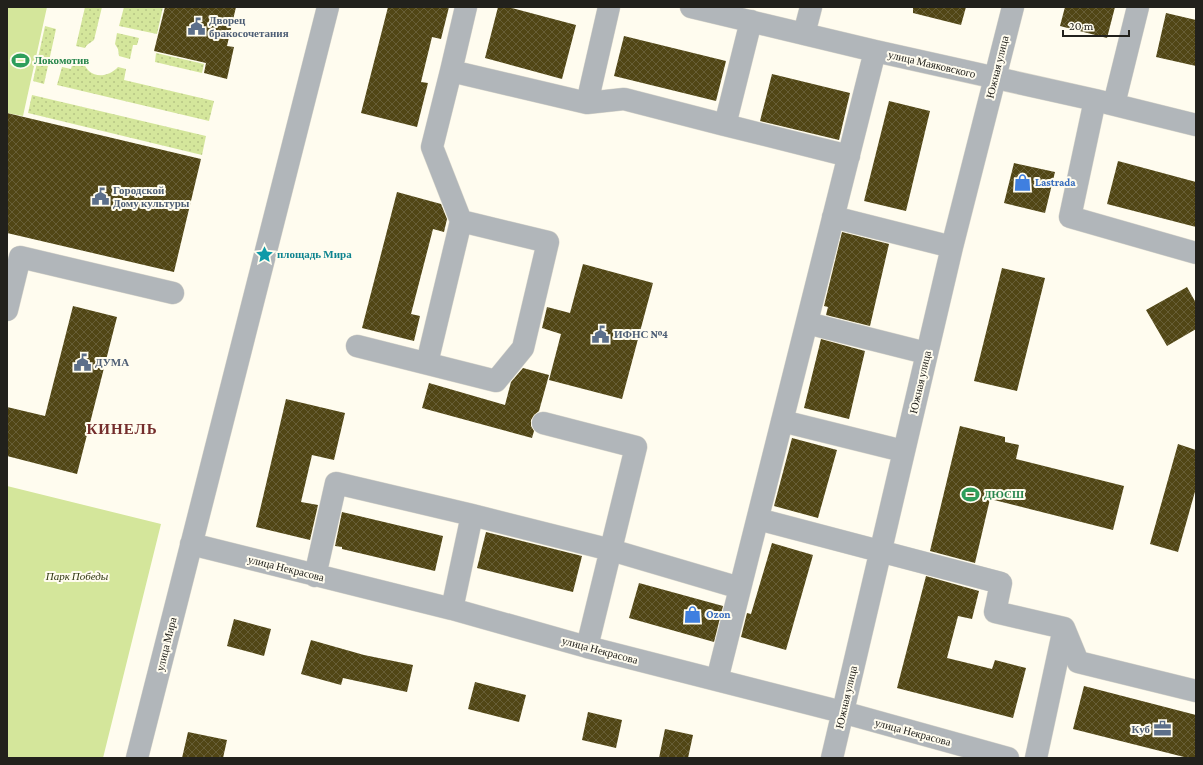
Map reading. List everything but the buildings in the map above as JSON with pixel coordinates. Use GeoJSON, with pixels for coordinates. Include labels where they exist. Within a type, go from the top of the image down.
{"type":"FeatureCollection","features":[{"type":"Feature","properties":{"kind":"street","name":"улица Мира"},"geometry":{"type":"LineString","coordinates":[[137,758],[328,7]]}},
{"type":"Feature","properties":{"kind":"street"},"geometry":{"type":"LineString","coordinates":[[427,363],[461,221],[432,147],[466,7]]}},
{"type":"Feature","properties":{"kind":"street"},"geometry":{"type":"LineString","coordinates":[[587,103],[609,7]]}},
{"type":"Feature","properties":{"kind":"street","name":"улица Маяковского"},"geometry":{"type":"LineString","coordinates":[[691,7],[875,51],[1105,102],[1196,125]]}},
{"type":"Feature","properties":{"kind":"street"},"geometry":{"type":"LineString","coordinates":[[804,34],[811,7]]}},
{"type":"Feature","properties":{"kind":"street","name":"Южная улица"},"geometry":{"type":"LineString","coordinates":[[832,758],[926,353],[1013,7]]}},
{"type":"Feature","properties":{"kind":"street"},"geometry":{"type":"LineString","coordinates":[[1138,7],[1105,102],[1070,217],[1196,253]]}},
{"type":"Feature","properties":{"kind":"street"},"geometry":{"type":"LineString","coordinates":[[725,125],[751,21]]}},
{"type":"Feature","properties":{"kind":"street"},"geometry":{"type":"LineString","coordinates":[[717,680],[875,51]]}},
{"type":"Feature","properties":{"kind":"street"},"geometry":{"type":"LineString","coordinates":[[451,71],[587,103],[624,99],[849,156]]}},
{"type":"Feature","properties":{"kind":"street"},"geometry":{"type":"LineString","coordinates":[[833,217],[952,247]]}},
{"type":"Feature","properties":{"kind":"street"},"geometry":{"type":"LineString","coordinates":[[357,346],[496,381],[523,348],[548,242],[461,221]]}},
{"type":"Feature","properties":{"kind":"street"},"geometry":{"type":"LineString","coordinates":[[7,310],[20,257],[173,293]]}},
{"type":"Feature","properties":{"kind":"street"},"geometry":{"type":"LineString","coordinates":[[807,323],[926,353]]}},
{"type":"Feature","properties":{"kind":"street"},"geometry":{"type":"LineString","coordinates":[[782,421],[903,451]]}},
{"type":"Feature","properties":{"kind":"street"},"geometry":{"type":"LineString","coordinates":[[543,423],[636,447],[587,647]]}},
{"type":"Feature","properties":{"kind":"street"},"geometry":{"type":"LineString","coordinates":[[315,576],[336,483],[472,514],[611,550],[740,588]]}},
{"type":"Feature","properties":{"kind":"street"},"geometry":{"type":"LineString","coordinates":[[452,610],[472,514]]}},
{"type":"Feature","properties":{"kind":"street"},"geometry":{"type":"LineString","coordinates":[[758,519],[1001,583],[995,612],[1064,628]]}},
{"type":"Feature","properties":{"kind":"street","name":"улица Некрасова"},"geometry":{"type":"LineString","coordinates":[[193,537],[315,576],[452,610],[587,647],[842,712],[1001,757]]}},
{"type":"Feature","properties":{"kind":"street"},"geometry":{"type":"LineString","coordinates":[[1064,628],[1078,662],[1196,691]]}},
{"type":"Feature","properties":{"kind":"street"},"geometry":{"type":"LineString","coordinates":[[1036,758],[1064,628]]}},
{"type":"Feature","properties":{"kind":"green space","name":"Локомотив"},"geometry":{"type":"Polygon","coordinates":[[[7,7],[47,7],[23,116],[7,113],[7,7]]]}},
{"type":"Feature","properties":{"kind":"green space"},"geometry":{"type":"Polygon","coordinates":[[[85,7],[102,7],[94,40],[85,48],[76,46],[85,7]]]}},
{"type":"Feature","properties":{"kind":"green space"},"geometry":{"type":"Polygon","coordinates":[[[124,7],[163,7],[157,34],[119,26],[124,7]]]}},
{"type":"Feature","properties":{"kind":"green space"},"geometry":{"type":"Polygon","coordinates":[[[45,26],[56,29],[44,84],[33,81],[45,26]]]}},
{"type":"Feature","properties":{"kind":"green space"},"geometry":{"type":"Polygon","coordinates":[[[117,33],[139,38],[137,45],[133,45],[130,59],[119,56],[118,49],[115,44],[117,33]]]}},
{"type":"Feature","properties":{"kind":"green space"},"geometry":{"type":"Polygon","coordinates":[[[156,53],[204,64],[202,73],[155,62],[156,53]]]}},
{"type":"Feature","properties":{"kind":"green space"},"geometry":{"type":"Polygon","coordinates":[[[74,57],[83,59],[88,70],[97,75],[108,74],[118,67],[126,69],[124,80],[214,101],[209,121],[57,85],[62,67],[71,69],[74,57]]]}},
{"type":"Feature","properties":{"kind":"green space"},"geometry":{"type":"Polygon","coordinates":[[[32,95],[206,136],[202,155],[28,113],[32,95]]]}},
{"type":"Feature","properties":{"kind":"green space","name":"Парк Победы"},"geometry":{"type":"Polygon","coordinates":[[[7,486],[161,524],[103,758],[7,758],[7,486]]]}},
{"type":"Feature","properties":{"kind":"place","name":"Дворец бракосочетания"},"geometry":{"type":"Point","coordinates":[196,26]}},
{"type":"Feature","properties":{"kind":"place","name":"Локомотив"},"geometry":{"type":"Point","coordinates":[21,60]}},
{"type":"Feature","properties":{"kind":"place","name":"Lastrada"},"geometry":{"type":"Point","coordinates":[1022,182]}},
{"type":"Feature","properties":{"kind":"place","name":"Городской Дому культуры"},"geometry":{"type":"Point","coordinates":[100,196]}},
{"type":"Feature","properties":{"kind":"place","name":"площадь Мира"},"geometry":{"type":"Point","coordinates":[264,254]}},
{"type":"Feature","properties":{"kind":"place","name":"ИФНС №4"},"geometry":{"type":"Point","coordinates":[601,334]}},
{"type":"Feature","properties":{"kind":"place","name":"ДУМА"},"geometry":{"type":"Point","coordinates":[82,362]}},
{"type":"Feature","properties":{"kind":"place","name":"ДЮСШ"},"geometry":{"type":"Point","coordinates":[971,494]}},
{"type":"Feature","properties":{"kind":"place","name":"Ozon"},"geometry":{"type":"Point","coordinates":[693,614]}},
{"type":"Feature","properties":{"kind":"place","name":"Куб"},"geometry":{"type":"Point","coordinates":[1163,729]}},
{"type":"Feature","properties":{"kind":"district","name":"КИНЕЛЬ"},"geometry":{"type":"Point","coordinates":[122,429]}}]}
